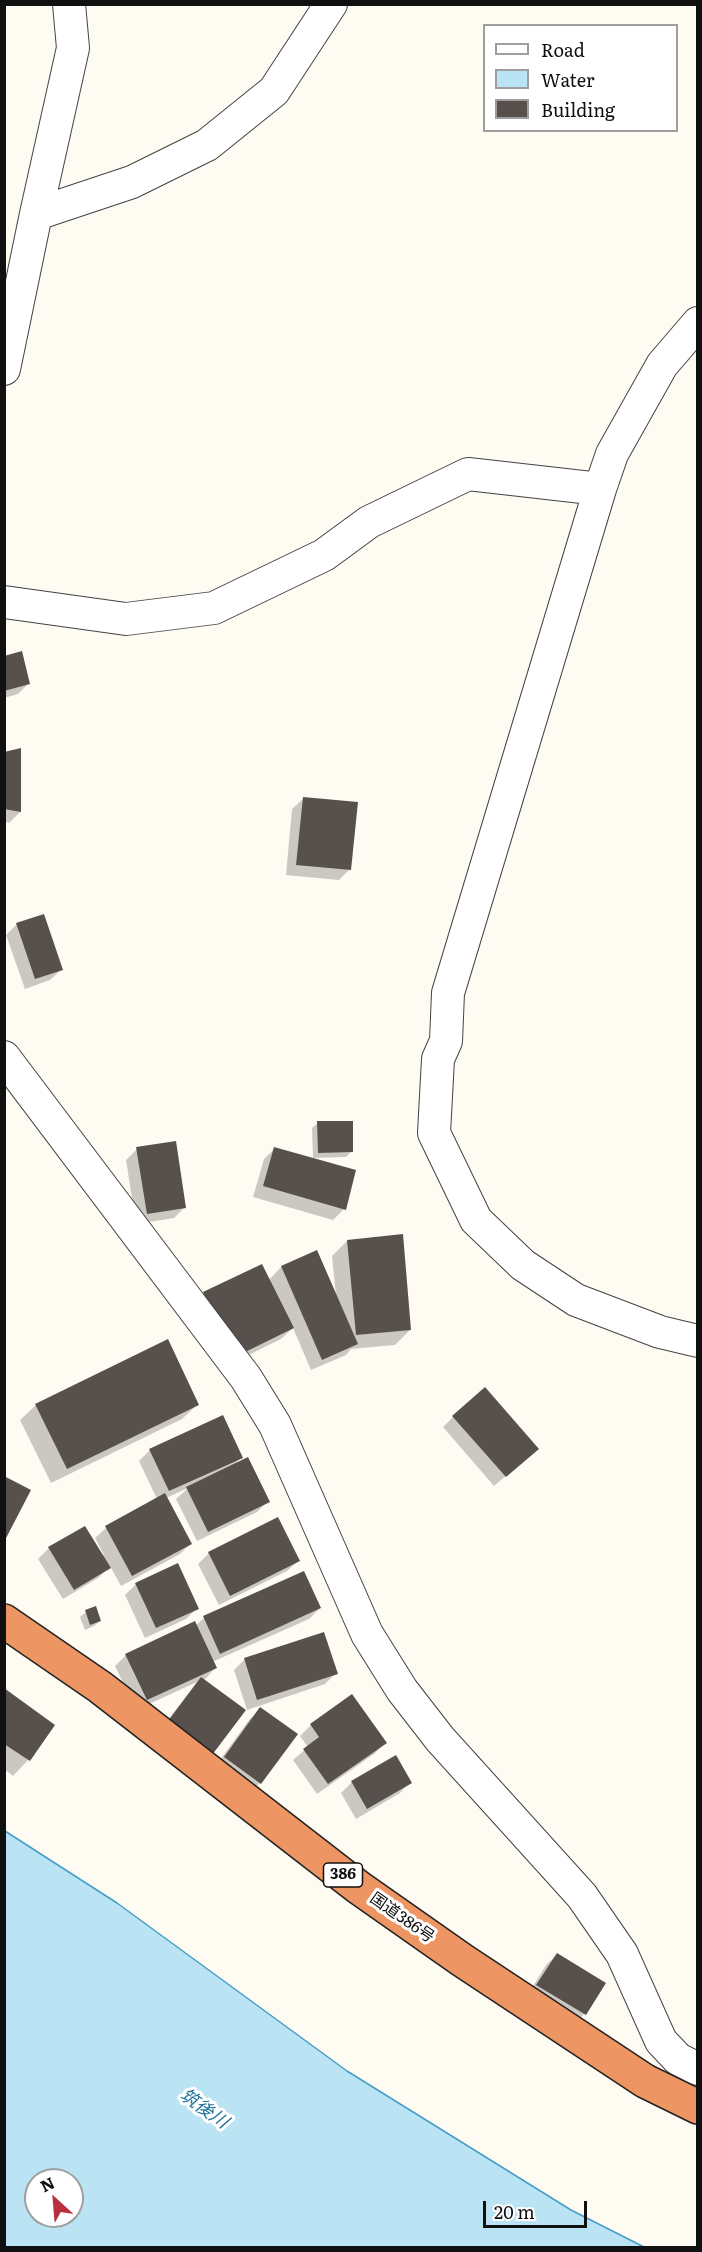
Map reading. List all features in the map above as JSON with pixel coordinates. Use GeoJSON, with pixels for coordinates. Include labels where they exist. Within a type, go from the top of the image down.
{"type":"FeatureCollection","features":[{"type":"Feature","properties":{"kind":"highway","name":"国道386号"},"geometry":{"type":"LineString","coordinates":[[4,1621],[100,1687],[358,1887],[453,1954],[625,2068],[698,2107]]}},
{"type":"Feature","properties":{"kind":"street"},"geometry":{"type":"LineString","coordinates":[[4,369],[73,48],[69,4]]}},
{"type":"Feature","properties":{"kind":"street"},"geometry":{"type":"LineString","coordinates":[[36,214],[132,182],[207,145],[274,91],[331,4]]}},
{"type":"Feature","properties":{"kind":"street"},"geometry":{"type":"LineString","coordinates":[[698,322],[662,365],[612,454],[600,489],[448,993],[446,1041],[438,1059],[434,1133],[477,1220],[523,1265],[576,1300],[660,1332],[698,1341]]}},
{"type":"Feature","properties":{"kind":"street"},"geometry":{"type":"LineString","coordinates":[[4,602],[126,620],[214,608],[324,555],[369,522],[468,474],[600,489]]}},
{"type":"Feature","properties":{"kind":"street"},"geometry":{"type":"LineString","coordinates":[[4,1058],[246,1378],[275,1425],[367,1634],[402,1690],[440,1738],[582,1896],[622,1954],[661,2041],[678,2059],[698,2069]]}},
{"type":"Feature","properties":{"kind":"water","name":"筑後川"},"geometry":{"type":"Polygon","coordinates":[[[5,1831],[117,1903],[347,2071],[571,2210],[644,2247],[5,2247],[5,1831]]]}},
{"type":"Feature","properties":{"kind":"building"},"geometry":{"type":"Polygon","coordinates":[[[22,651],[30,684],[4,691],[4,656],[22,651]]]}},
{"type":"Feature","properties":{"kind":"building"},"geometry":{"type":"Polygon","coordinates":[[[21,748],[21,812],[4,809],[4,752],[21,748]]]}},
{"type":"Feature","properties":{"kind":"building"},"geometry":{"type":"Polygon","coordinates":[[[303,797],[358,802],[351,870],[296,865],[303,797]]]}},
{"type":"Feature","properties":{"kind":"building"},"geometry":{"type":"Polygon","coordinates":[[[44,914],[63,970],[35,979],[16,923],[44,914]]]}},
{"type":"Feature","properties":{"kind":"building"},"geometry":{"type":"Polygon","coordinates":[[[317,1121],[353,1121],[353,1152],[318,1153],[317,1121]]]}},
{"type":"Feature","properties":{"kind":"building"},"geometry":{"type":"Polygon","coordinates":[[[176,1141],[186,1208],[147,1214],[136,1147],[176,1141]]]}},
{"type":"Feature","properties":{"kind":"building"},"geometry":{"type":"Polygon","coordinates":[[[274,1147],[356,1170],[346,1210],[263,1186],[274,1147]]]}},
{"type":"Feature","properties":{"kind":"building"},"geometry":{"type":"Polygon","coordinates":[[[403,1234],[411,1330],[356,1335],[347,1240],[403,1234]]]}},
{"type":"Feature","properties":{"kind":"building"},"geometry":{"type":"Polygon","coordinates":[[[317,1250],[358,1344],[322,1360],[281,1266],[317,1250]]]}},
{"type":"Feature","properties":{"kind":"building"},"geometry":{"type":"Polygon","coordinates":[[[262,1264],[294,1328],[235,1357],[203,1292],[262,1264]]]}},
{"type":"Feature","properties":{"kind":"building"},"geometry":{"type":"Polygon","coordinates":[[[168,1339],[199,1405],[67,1469],[35,1404],[168,1339]]]}},
{"type":"Feature","properties":{"kind":"building"},"geometry":{"type":"Polygon","coordinates":[[[485,1387],[539,1449],[506,1477],[452,1416],[485,1387]]]}},
{"type":"Feature","properties":{"kind":"building"},"geometry":{"type":"Polygon","coordinates":[[[223,1415],[243,1458],[169,1491],[149,1449],[223,1415]]]}},
{"type":"Feature","properties":{"kind":"building"},"geometry":{"type":"Polygon","coordinates":[[[248,1457],[270,1502],[208,1532],[186,1487],[248,1457]]]}},
{"type":"Feature","properties":{"kind":"building"},"geometry":{"type":"Polygon","coordinates":[[[4,1476],[31,1490],[4,1542],[4,1476]]]}},
{"type":"Feature","properties":{"kind":"building"},"geometry":{"type":"Polygon","coordinates":[[[165,1493],[192,1544],[132,1576],[105,1526],[165,1493]]]}},
{"type":"Feature","properties":{"kind":"building"},"geometry":{"type":"Polygon","coordinates":[[[278,1517],[300,1561],[230,1596],[208,1552],[278,1517]]]}},
{"type":"Feature","properties":{"kind":"building"},"geometry":{"type":"Polygon","coordinates":[[[85,1526],[111,1568],[74,1590],[48,1547],[85,1526]]]}},
{"type":"Feature","properties":{"kind":"building"},"geometry":{"type":"Polygon","coordinates":[[[178,1563],[199,1609],[156,1628],[135,1583],[178,1563]]]}},
{"type":"Feature","properties":{"kind":"building"},"geometry":{"type":"Polygon","coordinates":[[[304,1571],[321,1608],[220,1654],[203,1616],[304,1571]]]}},
{"type":"Feature","properties":{"kind":"building"},"geometry":{"type":"Polygon","coordinates":[[[96,1606],[101,1621],[90,1625],[85,1610],[96,1606]]]}},
{"type":"Feature","properties":{"kind":"building"},"geometry":{"type":"Polygon","coordinates":[[[195,1621],[217,1668],[147,1700],[125,1654],[195,1621]]]}},
{"type":"Feature","properties":{"kind":"building"},"geometry":{"type":"Polygon","coordinates":[[[324,1632],[338,1674],[257,1700],[244,1658],[324,1632]]]}},
{"type":"Feature","properties":{"kind":"building"},"geometry":{"type":"Polygon","coordinates":[[[201,1677],[246,1710],[212,1755],[168,1721],[201,1677]]]}},
{"type":"Feature","properties":{"kind":"building"},"geometry":{"type":"Polygon","coordinates":[[[4,1688],[55,1725],[30,1761],[4,1744],[4,1688]]]}},
{"type":"Feature","properties":{"kind":"building"},"geometry":{"type":"Polygon","coordinates":[[[352,1694],[387,1743],[328,1784],[303,1749],[319,1737],[310,1724],[352,1694]]]}},
{"type":"Feature","properties":{"kind":"building"},"geometry":{"type":"Polygon","coordinates":[[[260,1707],[298,1734],[261,1784],[224,1757],[260,1707]]]}},
{"type":"Feature","properties":{"kind":"building"},"geometry":{"type":"Polygon","coordinates":[[[396,1755],[412,1783],[367,1809],[351,1781],[396,1755]]]}},
{"type":"Feature","properties":{"kind":"building"},"geometry":{"type":"Polygon","coordinates":[[[557,1953],[606,1983],[586,2015],[536,1985],[557,1953]]]}}]}
